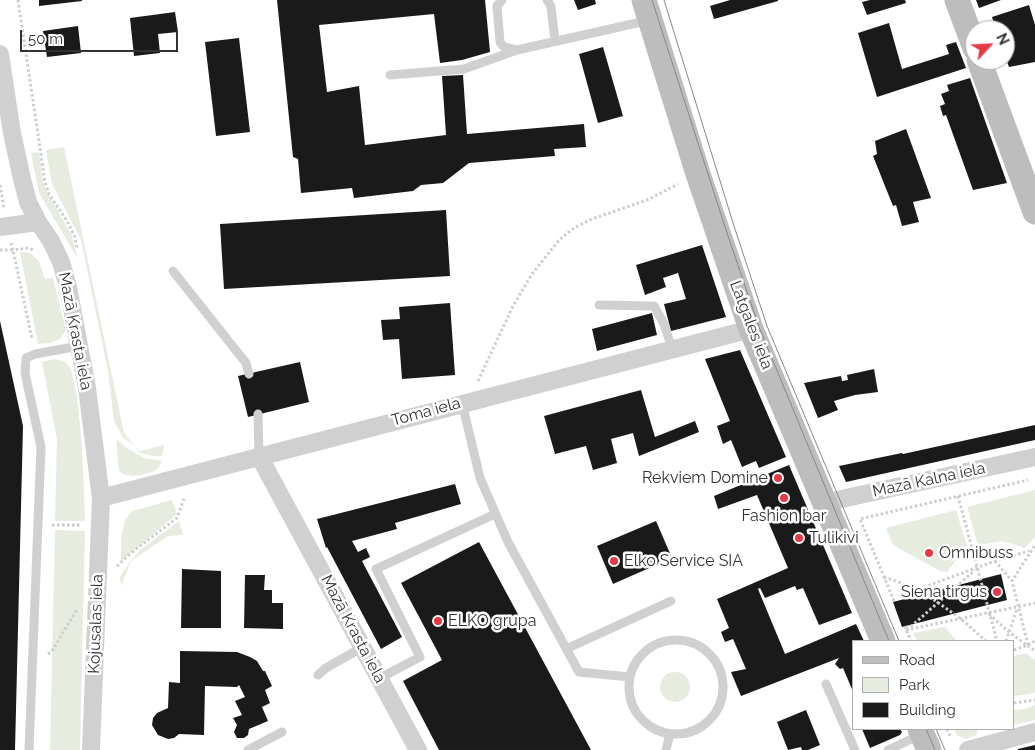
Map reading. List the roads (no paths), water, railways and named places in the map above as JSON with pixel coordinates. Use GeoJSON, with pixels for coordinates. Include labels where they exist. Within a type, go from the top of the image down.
{"type":"FeatureCollection","features":[{"type":"Feature","properties":{"kind":"street"},"geometry":{"type":"LineString","coordinates":[[957,0],[965,21]]}},
{"type":"Feature","properties":{"kind":"street","name":"Latgales iela"},"geometry":{"type":"LineString","coordinates":[[647,10],[698,174],[751,329],[883,640]]}},
{"type":"Feature","properties":{"kind":"street","name":"Mazā Krasta iela"},"geometry":{"type":"LineString","coordinates":[[0,54],[12,133],[28,202],[61,262],[68,287],[87,388],[101,498]]}},
{"type":"Feature","properties":{"kind":"street"},"geometry":{"type":"LineString","coordinates":[[983,70],[1035,212]]}},
{"type":"Feature","properties":{"kind":"street"},"geometry":{"type":"LineString","coordinates":[[0,227],[38,222]]}},
{"type":"Feature","properties":{"kind":"street","name":"Toma iela"},"geometry":{"type":"LineString","coordinates":[[101,498],[751,329]]}},
{"type":"Feature","properties":{"kind":"street","name":"Mazā Krasta iela"},"geometry":{"type":"LineString","coordinates":[[259,456],[418,750]]}},
{"type":"Feature","properties":{"kind":"street","name":"Mazā Kalna iela"},"geometry":{"type":"LineString","coordinates":[[824,504],[1035,457]]}},
{"type":"Feature","properties":{"kind":"street","name":"Kojusalas iela"},"geometry":{"type":"LineString","coordinates":[[91,750],[101,498]]}},
{"type":"Feature","properties":{"kind":"street"},"geometry":{"type":"LineString","coordinates":[[968,750],[1035,732]]}},
{"type":"Feature","properties":{"kind":"lane"},"geometry":{"type":"LineString","coordinates":[[502,0],[497,6],[500,42],[504,46],[518,50]]}},
{"type":"Feature","properties":{"kind":"lane"},"geometry":{"type":"LineString","coordinates":[[547,0],[551,6],[556,41]]}},
{"type":"Feature","properties":{"kind":"lane"},"geometry":{"type":"LineString","coordinates":[[390,75],[464,69],[518,50],[556,41],[647,10]]}},
{"type":"Feature","properties":{"kind":"lane"},"geometry":{"type":"LineString","coordinates":[[173,271],[246,363],[249,374]]}},
{"type":"Feature","properties":{"kind":"lane"},"geometry":{"type":"LineString","coordinates":[[599,304],[654,306],[664,324],[672,349]]}},
{"type":"Feature","properties":{"kind":"lane"},"geometry":{"type":"LineString","coordinates":[[29,750],[41,447],[26,373],[26,358],[36,354],[79,346]]}},
{"type":"Feature","properties":{"kind":"lane"},"geometry":{"type":"LineString","coordinates":[[462,403],[480,478],[495,514],[508,542],[579,672],[630,677]]}},
{"type":"Feature","properties":{"kind":"lane"},"geometry":{"type":"LineString","coordinates":[[258,414],[259,456]]}},
{"type":"Feature","properties":{"kind":"lane"},"geometry":{"type":"LineString","coordinates":[[380,678],[420,657],[376,569],[495,514]]}},
{"type":"Feature","properties":{"kind":"lane"},"geometry":{"type":"LineString","coordinates":[[566,649],[671,601]]}},
{"type":"Feature","properties":{"kind":"lane"},"geometry":{"type":"LineString","coordinates":[[673,640],[688,642],[702,648],[713,659],[720,672],[722,687],[720,703],[712,717],[700,728],[686,733],[670,734],[654,730],[642,720],[633,707],[629,692],[630,677],[636,663],[646,651],[658,644],[673,640]]}},
{"type":"Feature","properties":{"kind":"lane"},"geometry":{"type":"LineString","coordinates":[[318,675],[326,668],[363,647]]}},
{"type":"Feature","properties":{"kind":"lane"},"geometry":{"type":"LineString","coordinates":[[826,684],[855,750]]}},
{"type":"Feature","properties":{"kind":"lane"},"geometry":{"type":"LineString","coordinates":[[248,750],[282,732]]}},
{"type":"Feature","properties":{"kind":"lane"},"geometry":{"type":"LineString","coordinates":[[666,750],[670,734]]}},
{"type":"Feature","properties":{"kind":"lane"},"geometry":{"type":"LineString","coordinates":[[888,750],[924,738]]}},
{"type":"Feature","properties":{"kind":"tram line"},"geometry":{"type":"LineString","coordinates":[[652,0],[759,327],[889,640]]}},
{"type":"Feature","properties":{"kind":"tram line"},"geometry":{"type":"LineString","coordinates":[[664,0],[767,326],[899,640]]}},
{"type":"Feature","properties":{"kind":"tram line"},"geometry":{"type":"LineString","coordinates":[[926,730],[935,750]]}},
{"type":"Feature","properties":{"kind":"tram line"},"geometry":{"type":"LineString","coordinates":[[936,730],[945,750]]}},
{"type":"Feature","properties":{"kind":"place","name":"Rekviem Domine"},"geometry":{"type":"Point","coordinates":[778,478]}},
{"type":"Feature","properties":{"kind":"place","name":"Fashion bar"},"geometry":{"type":"Point","coordinates":[784,498]}},
{"type":"Feature","properties":{"kind":"place","name":"Tulikivi"},"geometry":{"type":"Point","coordinates":[799,538]}},
{"type":"Feature","properties":{"kind":"place","name":"Omnibuss"},"geometry":{"type":"Point","coordinates":[929,553]}},
{"type":"Feature","properties":{"kind":"place","name":"Elko Service SIA"},"geometry":{"type":"Point","coordinates":[614,561]}},
{"type":"Feature","properties":{"kind":"place","name":"Siena tirgus"},"geometry":{"type":"Point","coordinates":[997,592]}},
{"type":"Feature","properties":{"kind":"place","name":"ELKO grupa"},"geometry":{"type":"Point","coordinates":[438,621]}}]}
